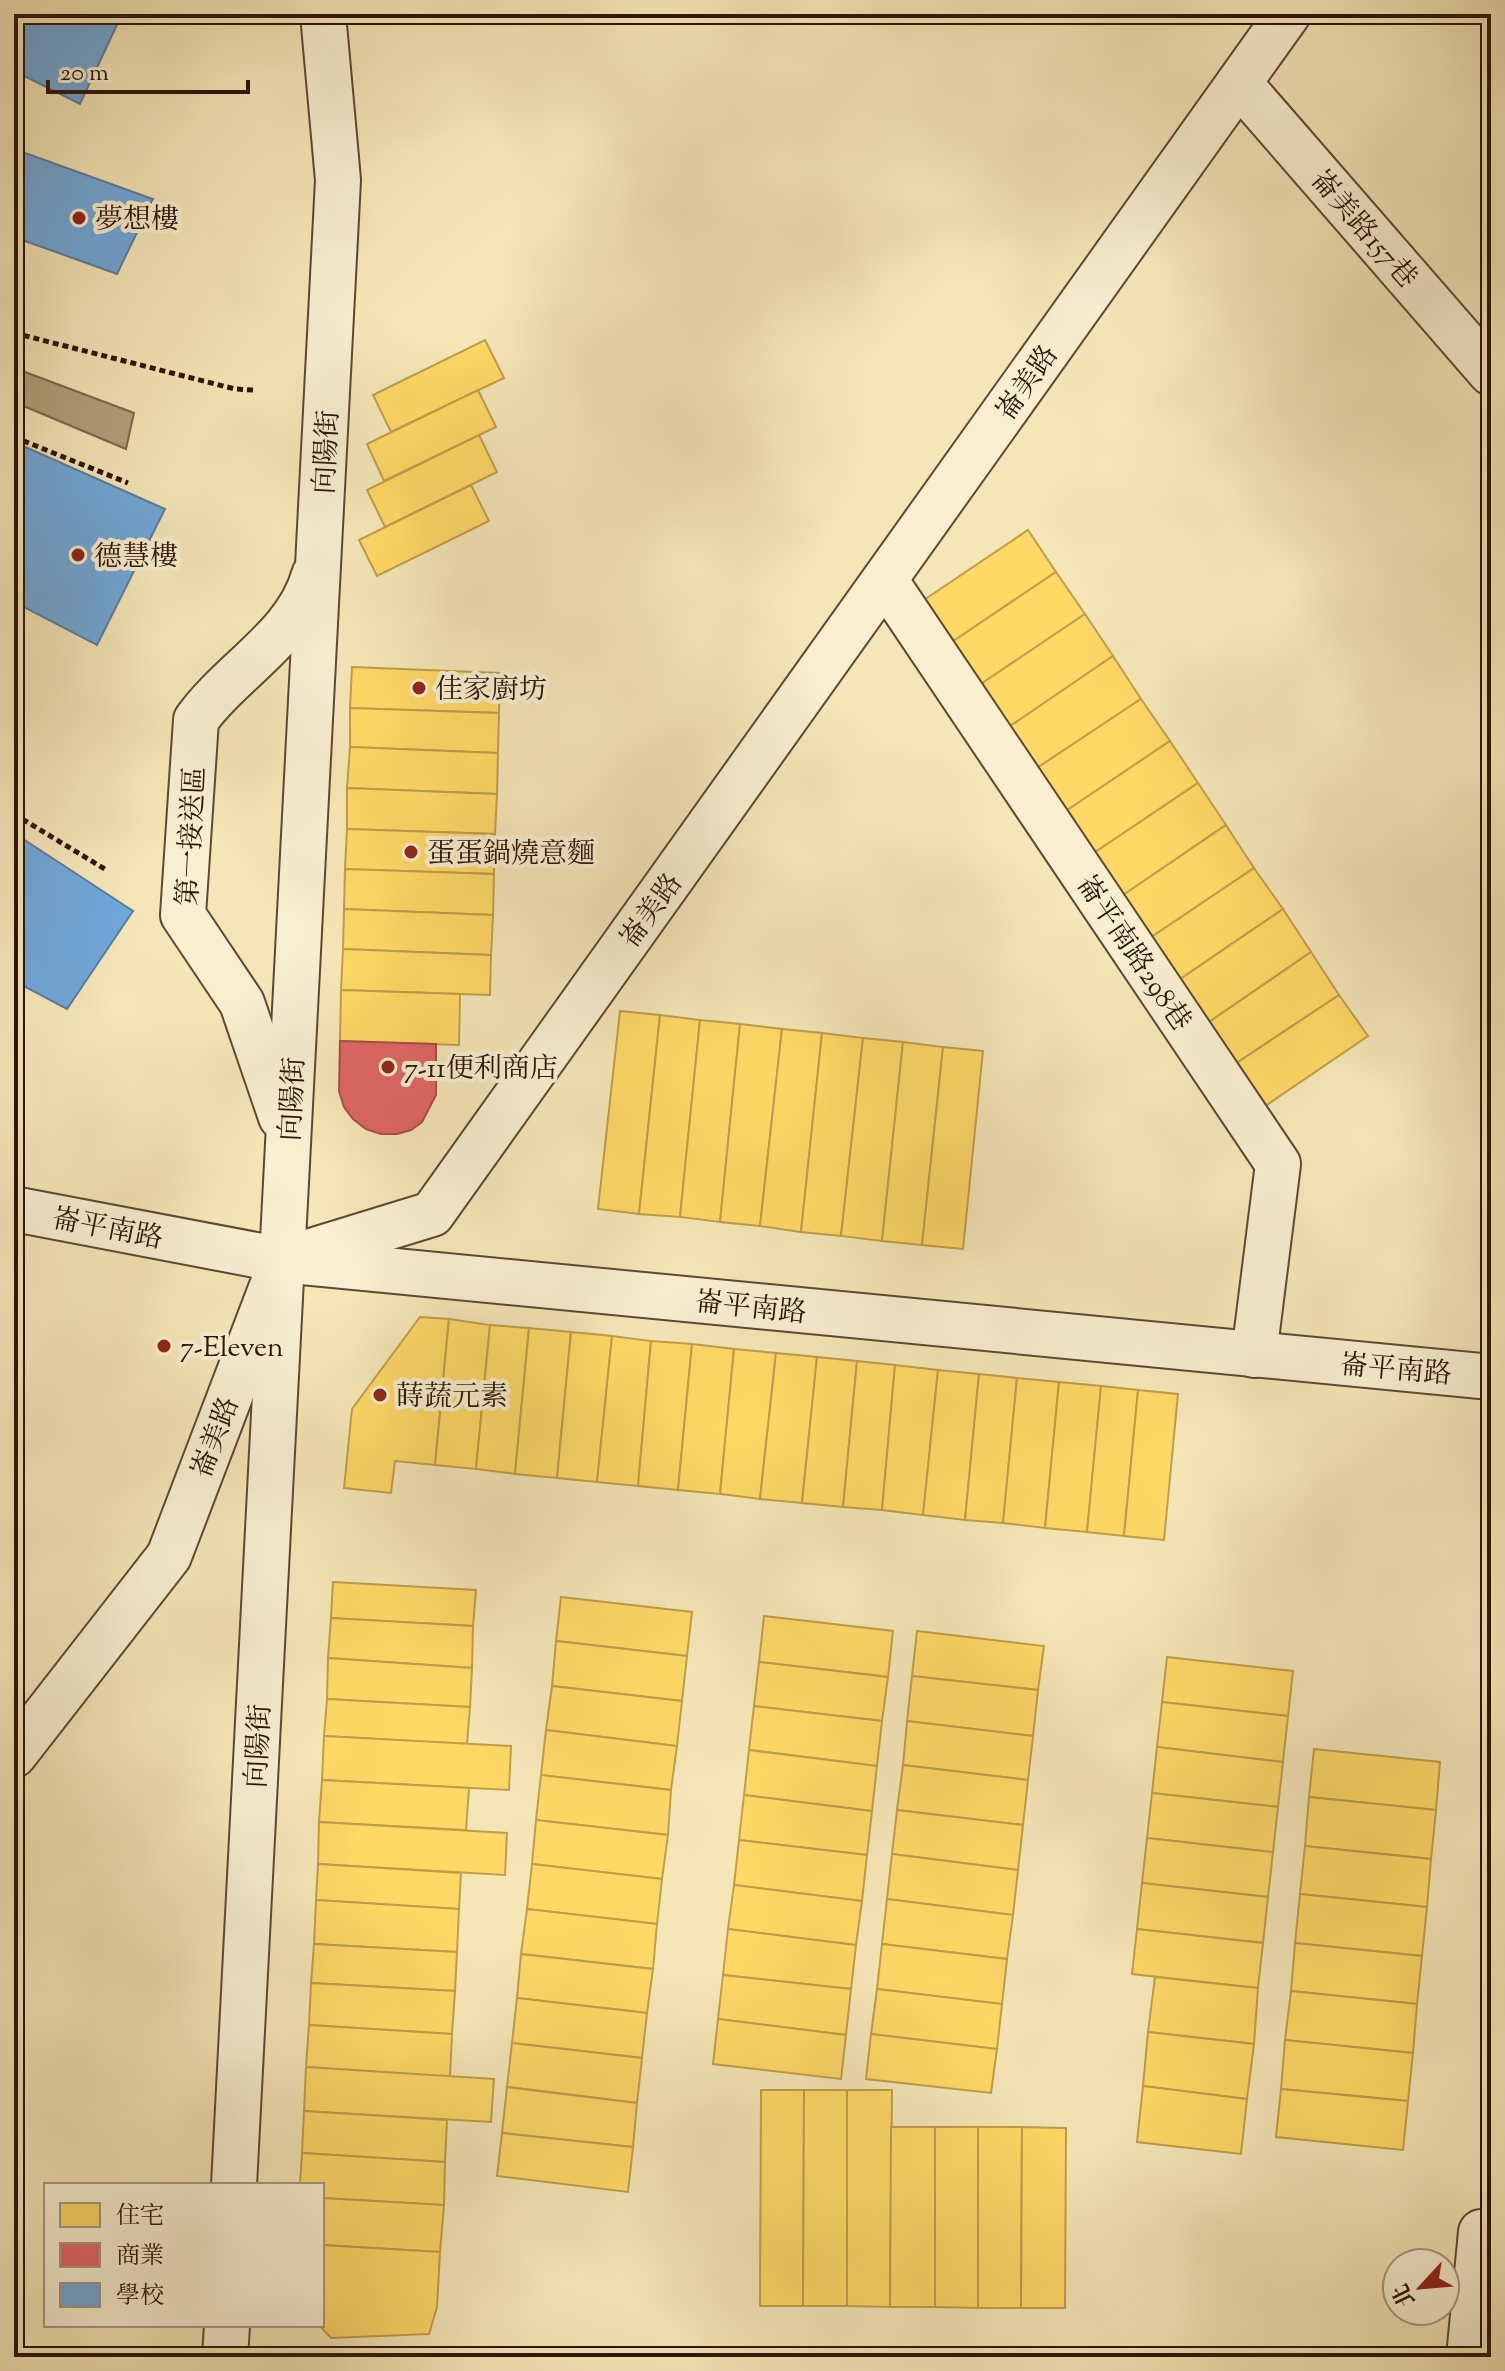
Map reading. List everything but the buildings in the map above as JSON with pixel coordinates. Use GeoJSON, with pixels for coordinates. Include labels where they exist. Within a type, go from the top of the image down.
{"type":"FeatureCollection","features":[{"type":"Feature","properties":{"kind":"street","name":"向陽街"},"geometry":{"type":"LineString","coordinates":[[234,2183],[338,180],[323,14]]}},
{"type":"Feature","properties":{"kind":"street","name":"崙美路"},"geometry":{"type":"LineString","coordinates":[[14,1755],[169,1556],[282,1260],[432,1214],[1288,14]]}},
{"type":"Feature","properties":{"kind":"street","name":"崙美路157巷"},"geometry":{"type":"LineString","coordinates":[[1239,83],[1491,373]]}},
{"type":"Feature","properties":{"kind":"street","name":"第一接送區"},"geometry":{"type":"LineString","coordinates":[[288,1138],[242,1003],[183,915],[196,720],[300,609],[320,553]]}},
{"type":"Feature","properties":{"kind":"street","name":"崙平南路298巷"},"geometry":{"type":"LineString","coordinates":[[885,580],[1278,1164],[1254,1355]]}},
{"type":"Feature","properties":{"kind":"street","name":"崙平南路"},"geometry":{"type":"LineString","coordinates":[[14,1209],[282,1260],[1491,1377]]}},
{"type":"Feature","properties":{"kind":"street"},"geometry":{"type":"LineString","coordinates":[[1469,2357],[1481,2232]]}},
{"type":"Feature","properties":{"kind":"street"},"geometry":{"type":"LineString","coordinates":[[225,2357],[227,2327]]}},
{"type":"Feature","properties":{"kind":"path"},"geometry":{"type":"LineString","coordinates":[[14,333],[235,389],[253,390]]}},
{"type":"Feature","properties":{"kind":"path"},"geometry":{"type":"LineString","coordinates":[[14,437],[128,483]]}},
{"type":"Feature","properties":{"kind":"path"},"geometry":{"type":"LineString","coordinates":[[14,814],[108,871]]}},
{"type":"Feature","properties":{"kind":"shaded area"},"geometry":{"type":"Polygon","coordinates":[[[17,369],[134,413],[126,449],[14,402],[17,369]]]}},
{"type":"Feature","properties":{"kind":"place","name":"夢想樓"},"geometry":{"type":"Point","coordinates":[79,218]}},
{"type":"Feature","properties":{"kind":"place","name":"德慧樓"},"geometry":{"type":"Point","coordinates":[78,555]}},
{"type":"Feature","properties":{"kind":"place","name":"佳家廚坊"},"geometry":{"type":"Point","coordinates":[419,688]}},
{"type":"Feature","properties":{"kind":"place","name":"蛋蛋鍋燒意麵"},"geometry":{"type":"Point","coordinates":[411,852]}},
{"type":"Feature","properties":{"kind":"place","name":"7-11便利商店"},"geometry":{"type":"Point","coordinates":[388,1067]}},
{"type":"Feature","properties":{"kind":"place","name":"7-Eleven"},"geometry":{"type":"Point","coordinates":[164,1346]}},
{"type":"Feature","properties":{"kind":"place","name":"蒔蔬元素"},"geometry":{"type":"Point","coordinates":[380,1395]}}]}
